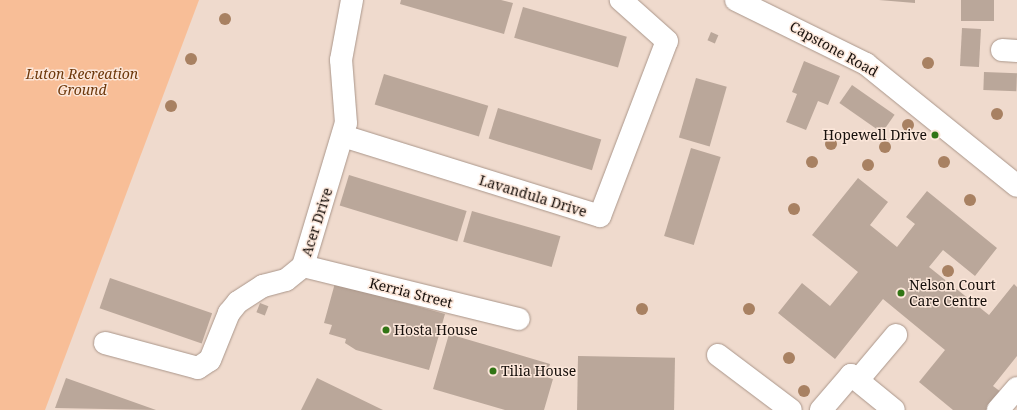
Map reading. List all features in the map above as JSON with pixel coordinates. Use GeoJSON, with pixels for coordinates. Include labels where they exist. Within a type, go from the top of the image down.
{"type":"FeatureCollection","features":[{"type":"Feature","properties":{"kind":"street","name":"Acer Drive"},"geometry":{"type":"LineString","coordinates":[[105,343],[198,368],[210,360],[229,313],[238,302],[263,286],[286,280],[303,266],[346,123],[341,60],[352,0]]}},
{"type":"Feature","properties":{"kind":"street","name":"Lavandula Drive"},"geometry":{"type":"LineString","coordinates":[[343,136],[600,216],[667,41],[621,0]]}},
{"type":"Feature","properties":{"kind":"street","name":"Capstone Road"},"geometry":{"type":"LineString","coordinates":[[736,0],[770,8],[866,64],[1017,186]]}},
{"type":"Feature","properties":{"kind":"street","name":"Kerria Street"},"geometry":{"type":"LineString","coordinates":[[303,266],[519,319]]}},
{"type":"Feature","properties":{"kind":"street"},"geometry":{"type":"LineString","coordinates":[[858,380],[896,335]]}},
{"type":"Feature","properties":{"kind":"street"},"geometry":{"type":"LineString","coordinates":[[718,355],[791,410]]}},
{"type":"Feature","properties":{"kind":"street"},"geometry":{"type":"LineString","coordinates":[[821,410],[851,375],[894,410]]}},
{"type":"Feature","properties":{"kind":"street"},"geometry":{"type":"LineString","coordinates":[[998,410],[1017,388]]}},
{"type":"Feature","properties":{"kind":"green space","name":"Luton Recreation Ground"},"geometry":{"type":"Polygon","coordinates":[[[0,0],[199,0],[45,410],[0,410],[0,0]]]}},
{"type":"Feature","properties":{"kind":"building"},"geometry":{"type":"Polygon","coordinates":[[[401,0],[501,0],[513,3],[504,34],[400,4],[401,0]]]}},
{"type":"Feature","properties":{"kind":"building"},"geometry":{"type":"Polygon","coordinates":[[[879,0],[915,0],[915,3],[879,0]]]}},
{"type":"Feature","properties":{"kind":"building"},"geometry":{"type":"Polygon","coordinates":[[[961,0],[994,0],[994,21],[961,21],[961,0]]]}},
{"type":"Feature","properties":{"kind":"building"},"geometry":{"type":"Polygon","coordinates":[[[523,7],[627,37],[618,68],[514,38],[523,7]]]}},
{"type":"Feature","properties":{"kind":"building"},"geometry":{"type":"Polygon","coordinates":[[[962,28],[981,29],[979,67],[960,66],[962,28]]]}},
{"type":"Feature","properties":{"kind":"building"},"geometry":{"type":"Polygon","coordinates":[[[711,32],[718,35],[715,43],[707,40],[711,32]]]}},
{"type":"Feature","properties":{"kind":"building"},"geometry":{"type":"Polygon","coordinates":[[[804,61],[840,76],[828,105],[818,101],[806,130],[786,122],[797,94],[792,92],[804,61]]]}},
{"type":"Feature","properties":{"kind":"building"},"geometry":{"type":"Polygon","coordinates":[[[984,72],[1017,73],[1016,91],[983,90],[984,72]]]}},
{"type":"Feature","properties":{"kind":"building"},"geometry":{"type":"Polygon","coordinates":[[[384,74],[488,106],[479,136],[375,105],[384,74]]]}},
{"type":"Feature","properties":{"kind":"building"},"geometry":{"type":"Polygon","coordinates":[[[696,78],[727,87],[710,146],[679,138],[696,78]]]}},
{"type":"Feature","properties":{"kind":"building"},"geometry":{"type":"Polygon","coordinates":[[[852,85],[895,115],[882,133],[839,103],[852,85]]]}},
{"type":"Feature","properties":{"kind":"building"},"geometry":{"type":"Polygon","coordinates":[[[498,108],[601,140],[592,170],[489,139],[498,108]]]}},
{"type":"Feature","properties":{"kind":"building"},"geometry":{"type":"Polygon","coordinates":[[[691,148],[721,157],[694,245],[664,236],[691,148]]]}},
{"type":"Feature","properties":{"kind":"building"},"geometry":{"type":"Polygon","coordinates":[[[349,175],[467,211],[457,242],[340,206],[349,175]]]}},
{"type":"Feature","properties":{"kind":"building","name":"Nelson Court Care Centre"},"geometry":{"type":"Polygon","coordinates":[[[858,178],[888,202],[870,225],[897,247],[915,224],[906,217],[927,191],[997,248],[975,276],[943,250],[929,267],[989,315],[1014,284],[1017,287],[1017,356],[993,386],[1001,392],[986,410],[953,410],[919,382],[945,350],[883,299],[835,359],[778,313],[802,283],[830,306],[858,272],[812,235],[858,178]]]}},
{"type":"Feature","properties":{"kind":"building"},"geometry":{"type":"Polygon","coordinates":[[[472,211],[560,236],[552,267],[463,242],[472,211]]]}},
{"type":"Feature","properties":{"kind":"building"},"geometry":{"type":"Polygon","coordinates":[[[110,278],[212,313],[202,343],[100,308],[110,278]]]}},
{"type":"Feature","properties":{"kind":"building","name":"Hosta House"},"geometry":{"type":"Polygon","coordinates":[[[335,283],[445,314],[429,370],[356,350],[345,343],[346,339],[329,334],[332,325],[324,323],[335,283]]]}},
{"type":"Feature","properties":{"kind":"building"},"geometry":{"type":"Polygon","coordinates":[[[260,303],[268,306],[265,316],[256,312],[260,303]]]}},
{"type":"Feature","properties":{"kind":"building","name":"Tilia House"},"geometry":{"type":"Polygon","coordinates":[[[449,334],[550,364],[546,377],[553,379],[544,410],[505,410],[433,389],[449,334]]]}},
{"type":"Feature","properties":{"kind":"building"},"geometry":{"type":"Polygon","coordinates":[[[578,356],[675,358],[674,410],[577,410],[578,356]]]}},
{"type":"Feature","properties":{"kind":"building"},"geometry":{"type":"Polygon","coordinates":[[[66,378],[156,410],[55,408],[66,378]]]}},
{"type":"Feature","properties":{"kind":"building"},"geometry":{"type":"Polygon","coordinates":[[[317,378],[383,410],[301,410],[317,378]]]}},
{"type":"Feature","properties":{"kind":"place","name":"Hopewell Drive"},"geometry":{"type":"Point","coordinates":[935,135]}},
{"type":"Feature","properties":{"kind":"place","name":"Nelson Court Care Centre"},"geometry":{"type":"Point","coordinates":[901,293]}},
{"type":"Feature","properties":{"kind":"place","name":"Hosta House"},"geometry":{"type":"Point","coordinates":[386,330]}},
{"type":"Feature","properties":{"kind":"place","name":"Tilia House"},"geometry":{"type":"Point","coordinates":[493,371]}}]}
